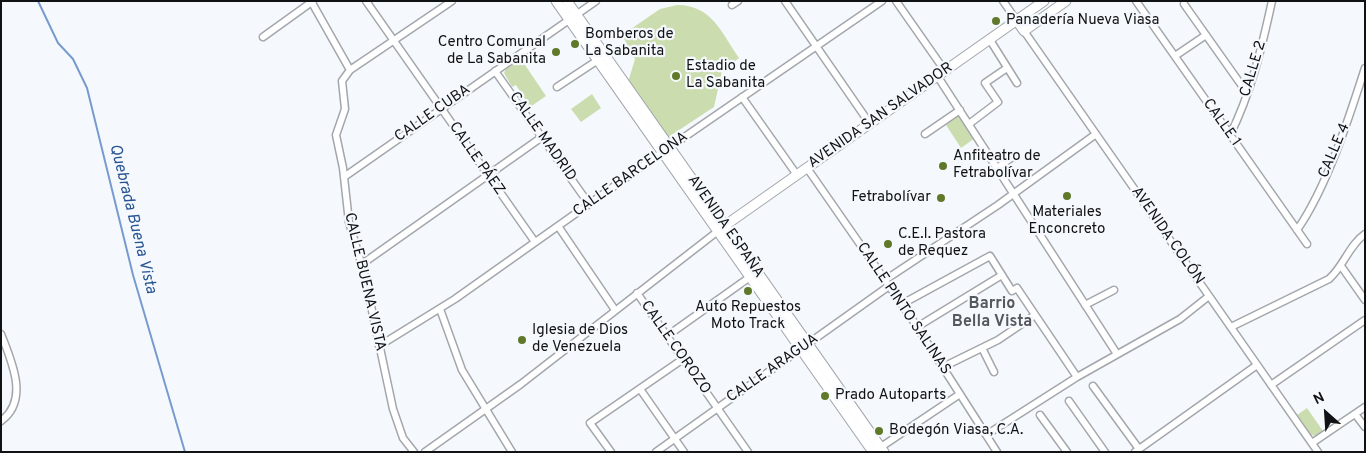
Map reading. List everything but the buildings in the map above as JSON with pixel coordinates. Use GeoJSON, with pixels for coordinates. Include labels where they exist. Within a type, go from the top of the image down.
{"type":"FeatureCollection","features":[{"type":"Feature","properties":{"kind":"main road","name":"AVENIDA ESPAÑA"},"geometry":{"type":"LineString","coordinates":[[556,1],[573,17],[878,451]]}},
{"type":"Feature","properties":{"kind":"main road","name":"AVENIDA ESPAÑA"},"geometry":{"type":"LineString","coordinates":[[567,1],[573,17],[598,60],[666,150]]}},
{"type":"Feature","properties":{"kind":"main road","name":"AVENIDA SAN SALVADOR"},"geometry":{"type":"LineString","coordinates":[[721,228],[1044,1]]}},
{"type":"Feature","properties":{"kind":"main road"},"geometry":{"type":"LineString","coordinates":[[1024,31],[1066,1]]}},
{"type":"Feature","properties":{"kind":"main road","name":"AVENIDA COLÓN"},"geometry":{"type":"LineString","coordinates":[[1017,21],[1024,31]]}},
{"type":"Feature","properties":{"kind":"main road","name":"AVENIDA ESPAÑA"},"geometry":{"type":"LineString","coordinates":[[721,228],[750,277],[805,347]]}},
{"type":"Feature","properties":{"kind":"street"},"geometry":{"type":"LineString","coordinates":[[263,37],[312,1],[350,70],[395,42],[452,1]]}},
{"type":"Feature","properties":{"kind":"street","name":"CALLE PÁEZ"},"geometry":{"type":"LineString","coordinates":[[366,1],[535,242]]}},
{"type":"Feature","properties":{"kind":"street","name":"CALLE CUBA"},"geometry":{"type":"LineString","coordinates":[[344,177],[596,1]]}},
{"type":"Feature","properties":{"kind":"street"},"geometry":{"type":"LineString","coordinates":[[785,1],[870,124]]}},
{"type":"Feature","properties":{"kind":"street","name":"CALLE BARCELONA"},"geometry":{"type":"LineString","coordinates":[[379,346],[440,309],[882,1]]}},
{"type":"Feature","properties":{"kind":"street"},"geometry":{"type":"LineString","coordinates":[[896,1],[942,74],[960,110],[1117,354]]}},
{"type":"Feature","properties":{"kind":"street"},"geometry":{"type":"LineString","coordinates":[[1003,1],[1017,21]]}},
{"type":"Feature","properties":{"kind":"street","name":"CALLE 1"},"geometry":{"type":"LineString","coordinates":[[1136,1],[1307,244]]}},
{"type":"Feature","properties":{"kind":"street","name":"CALLE 2"},"geometry":{"type":"LineString","coordinates":[[1230,135],[1260,55],[1272,1]]}},
{"type":"Feature","properties":{"kind":"street"},"geometry":{"type":"LineString","coordinates":[[1184,4],[1247,93]]}},
{"type":"Feature","properties":{"kind":"street","name":"AVENIDA COLÓN"},"geometry":{"type":"LineString","coordinates":[[1024,31],[1318,452]]}},
{"type":"Feature","properties":{"kind":"street"},"geometry":{"type":"LineString","coordinates":[[1175,56],[1206,35]]}},
{"type":"Feature","properties":{"kind":"street"},"geometry":{"type":"LineString","coordinates":[[990,40],[1017,83]]}},
{"type":"Feature","properties":{"kind":"street"},"geometry":{"type":"LineString","coordinates":[[557,87],[598,60]]}},
{"type":"Feature","properties":{"kind":"street"},"geometry":{"type":"LineString","coordinates":[[969,124],[998,102],[985,83],[1007,68]]}},
{"type":"Feature","properties":{"kind":"street","name":"CALLE 4"},"geometry":{"type":"LineString","coordinates":[[1297,230],[1313,203],[1340,139],[1365,68]]}},
{"type":"Feature","properties":{"kind":"street","name":"CALLE BUENA VISTA"},"geometry":{"type":"LineString","coordinates":[[350,70],[342,81],[345,109],[336,135],[344,177],[350,230],[362,264],[397,423],[406,444],[414,452]]}},
{"type":"Feature","properties":{"kind":"street","name":"CALLE MADRID"},"geometry":{"type":"LineString","coordinates":[[495,71],[589,204]]}},
{"type":"Feature","properties":{"kind":"street"},"geometry":{"type":"LineString","coordinates":[[742,97],[797,174]]}},
{"type":"Feature","properties":{"kind":"street"},"geometry":{"type":"LineString","coordinates":[[925,134],[960,110]]}},
{"type":"Feature","properties":{"kind":"street","name":"CALLE ARAGUA"},"geometry":{"type":"LineString","coordinates":[[656,452],[805,347],[887,283],[1096,134]]}},
{"type":"Feature","properties":{"kind":"street"},"geometry":{"type":"LineString","coordinates":[[362,264],[542,137]]}},
{"type":"Feature","properties":{"kind":"street"},"geometry":{"type":"LineString","coordinates":[[997,168],[1011,158]]}},
{"type":"Feature","properties":{"kind":"street","name":"CALLE PINTO SALINAS"},"geometry":{"type":"LineString","coordinates":[[807,168],[902,304],[997,452]]}},
{"type":"Feature","properties":{"kind":"street"},"geometry":{"type":"LineString","coordinates":[[558,226],[615,310]]}},
{"type":"Feature","properties":{"kind":"street"},"geometry":{"type":"LineString","coordinates":[[425,452],[486,410],[721,228]]}},
{"type":"Feature","properties":{"kind":"street"},"geometry":{"type":"LineString","coordinates":[[1230,327],[1323,283],[1336,273],[1358,240],[1365,234]]}},
{"type":"Feature","properties":{"kind":"street"},"geometry":{"type":"LineString","coordinates":[[902,304],[990,256],[1012,291],[1017,288],[1076,377]]}},
{"type":"Feature","properties":{"kind":"street"},"geometry":{"type":"LineString","coordinates":[[1341,266],[1365,300]]}},
{"type":"Feature","properties":{"kind":"street"},"geometry":{"type":"LineString","coordinates":[[917,327],[1002,275]]}},
{"type":"Feature","properties":{"kind":"street"},"geometry":{"type":"LineString","coordinates":[[667,336],[750,277]]}},
{"type":"Feature","properties":{"kind":"street"},"geometry":{"type":"LineString","coordinates":[[1085,305],[1114,290]]}},
{"type":"Feature","properties":{"kind":"street","name":"CALLE COROZO"},"geometry":{"type":"LineString","coordinates":[[637,293],[748,452]]}},
{"type":"Feature","properties":{"kind":"street"},"geometry":{"type":"LineString","coordinates":[[986,435],[1076,377],[1180,319],[1209,296]]}},
{"type":"Feature","properties":{"kind":"street"},"geometry":{"type":"LineString","coordinates":[[440,309],[462,370],[512,452]]}},
{"type":"Feature","properties":{"kind":"street"},"geometry":{"type":"LineString","coordinates":[[943,367],[982,348],[1034,314]]}},
{"type":"Feature","properties":{"kind":"street"},"geometry":{"type":"LineString","coordinates":[[1271,385],[1365,320]]}},
{"type":"Feature","properties":{"kind":"street"},"geometry":{"type":"LineString","coordinates":[[1,334],[10,355],[17,389],[12,408],[1,421]]}},
{"type":"Feature","properties":{"kind":"street"},"geometry":{"type":"LineString","coordinates":[[982,348],[994,372]]}},
{"type":"Feature","properties":{"kind":"street"},"geometry":{"type":"LineString","coordinates":[[611,452],[590,423],[683,359]]}},
{"type":"Feature","properties":{"kind":"street"},"geometry":{"type":"LineString","coordinates":[[1093,386],[1137,450],[1257,365]]}},
{"type":"Feature","properties":{"kind":"street"},"geometry":{"type":"LineString","coordinates":[[640,389],[684,452]]}},
{"type":"Feature","properties":{"kind":"street"},"geometry":{"type":"LineString","coordinates":[[878,451],[960,394]]}},
{"type":"Feature","properties":{"kind":"street"},"geometry":{"type":"LineString","coordinates":[[1069,401],[1105,452]]}},
{"type":"Feature","properties":{"kind":"street"},"geometry":{"type":"LineString","coordinates":[[1312,443],[1365,407]]}},
{"type":"Feature","properties":{"kind":"street"},"geometry":{"type":"LineString","coordinates":[[1355,414],[1365,427]]}},
{"type":"Feature","properties":{"kind":"street"},"geometry":{"type":"LineString","coordinates":[[1040,415],[1067,452]]}},
{"type":"Feature","properties":{"kind":"green space","name":"Estadio de La Sabanita"},"geometry":{"type":"Polygon","coordinates":[[[677,5],[689,6],[707,15],[721,30],[739,58],[722,71],[714,107],[667,138],[628,82],[635,59],[622,35],[660,9],[677,5]]]}},
{"type":"Feature","properties":{"kind":"green space"},"geometry":{"type":"Polygon","coordinates":[[[521,59],[546,96],[530,107],[516,85],[512,87],[504,73],[506,69],[521,59]]]}},
{"type":"Feature","properties":{"kind":"green space"},"geometry":{"type":"Polygon","coordinates":[[[592,94],[601,108],[581,122],[571,109],[592,94]]]}},
{"type":"Feature","properties":{"kind":"green space"},"geometry":{"type":"Polygon","coordinates":[[[960,115],[975,138],[961,148],[946,125],[960,115]]]}},
{"type":"Feature","properties":{"kind":"green space"},"geometry":{"type":"Polygon","coordinates":[[[1307,408],[1323,431],[1316,436],[1311,435],[1297,415],[1307,408]]]}},
{"type":"Feature","properties":{"kind":"waterway","name":"Quebrada Buena Vista"},"geometry":{"type":"LineString","coordinates":[[38,1],[58,43],[73,59],[87,88],[133,275],[185,452]]}},
{"type":"Feature","properties":{"kind":"place","name":"Panadería Nueva Viasa"},"geometry":{"type":"Point","coordinates":[996,21]}},
{"type":"Feature","properties":{"kind":"place","name":"Bomberos de La Sabanita"},"geometry":{"type":"Point","coordinates":[575,44]}},
{"type":"Feature","properties":{"kind":"place","name":"Centro Comunal de La Sabanita"},"geometry":{"type":"Point","coordinates":[556,52]}},
{"type":"Feature","properties":{"kind":"place","name":"Estadio de La Sabanita"},"geometry":{"type":"Point","coordinates":[676,76]}},
{"type":"Feature","properties":{"kind":"place","name":"Anfiteatro de Fetrabolívar"},"geometry":{"type":"Point","coordinates":[943,166]}},
{"type":"Feature","properties":{"kind":"place","name":"Materiales Enconcreto"},"geometry":{"type":"Point","coordinates":[1067,196]}},
{"type":"Feature","properties":{"kind":"place","name":"Fetrabolívar"},"geometry":{"type":"Point","coordinates":[941,198]}},
{"type":"Feature","properties":{"kind":"place","name":"C.E.I. Pastora de Requez"},"geometry":{"type":"Point","coordinates":[888,244]}},
{"type":"Feature","properties":{"kind":"place","name":"Auto Repuestos Moto Track"},"geometry":{"type":"Point","coordinates":[748,291]}},
{"type":"Feature","properties":{"kind":"place","name":"Iglesia de Dios de Venezuela"},"geometry":{"type":"Point","coordinates":[522,340]}},
{"type":"Feature","properties":{"kind":"place","name":"Prado Autoparts"},"geometry":{"type":"Point","coordinates":[825,396]}},
{"type":"Feature","properties":{"kind":"place","name":"Bodegón Viasa, C.A."},"geometry":{"type":"Point","coordinates":[879,431]}},
{"type":"Feature","properties":{"kind":"district","name":"Barrio Bella Vista"},"geometry":{"type":"Point","coordinates":[992,314]}}]}
